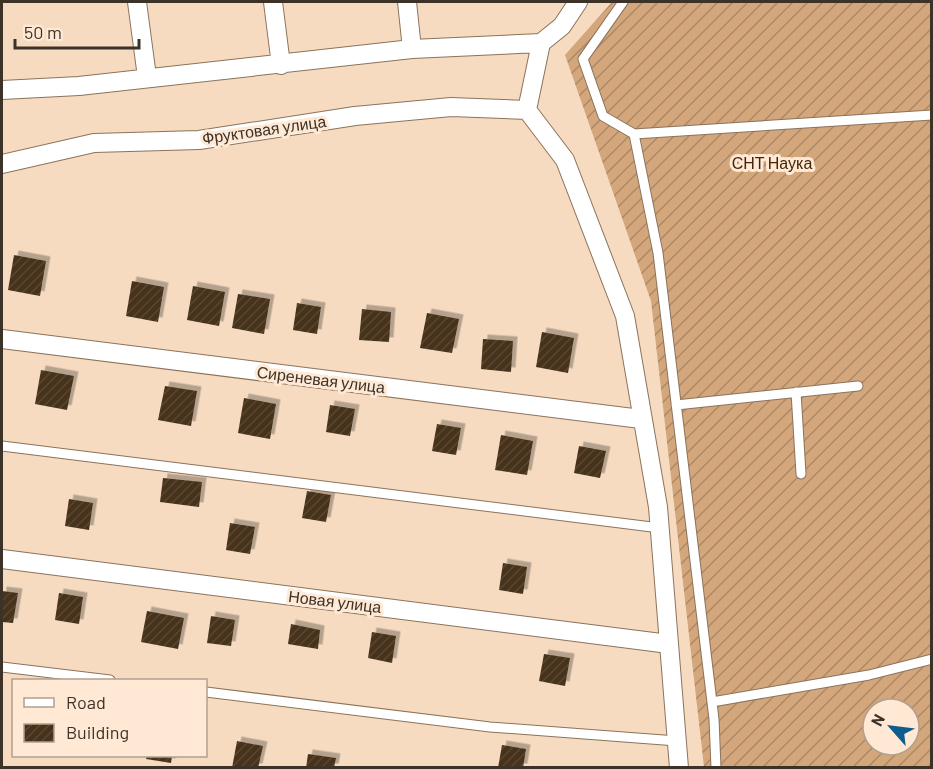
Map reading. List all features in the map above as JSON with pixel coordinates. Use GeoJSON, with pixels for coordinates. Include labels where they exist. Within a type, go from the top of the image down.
{"type":"FeatureCollection","features":[{"type":"Feature","properties":{"kind":"street"},"geometry":{"type":"LineString","coordinates":[[137,2],[147,77]]}},
{"type":"Feature","properties":{"kind":"street"},"geometry":{"type":"LineString","coordinates":[[273,2],[281,65]]}},
{"type":"Feature","properties":{"kind":"street"},"geometry":{"type":"LineString","coordinates":[[406,2],[412,49]]}},
{"type":"Feature","properties":{"kind":"street"},"geometry":{"type":"LineString","coordinates":[[2,90],[79,86],[412,49],[541,43],[562,26],[578,2]]}},
{"type":"Feature","properties":{"kind":"street"},"geometry":{"type":"LineString","coordinates":[[541,43],[528,110],[565,160],[625,316],[660,528],[679,768]]}},
{"type":"Feature","properties":{"kind":"street","name":"Фруктовая улица"},"geometry":{"type":"LineString","coordinates":[[2,164],[94,143],[199,140],[355,116],[451,107],[528,110]]}},
{"type":"Feature","properties":{"kind":"street","name":"Сиреневая улица"},"geometry":{"type":"LineString","coordinates":[[2,339],[641,419]]}},
{"type":"Feature","properties":{"kind":"street","name":"Новая улица"},"geometry":{"type":"LineString","coordinates":[[2,559],[669,644]]}},
{"type":"Feature","properties":{"kind":"lane"},"geometry":{"type":"LineString","coordinates":[[623,2],[583,59],[603,116],[634,134],[932,115]]}},
{"type":"Feature","properties":{"kind":"lane"},"geometry":{"type":"LineString","coordinates":[[634,134],[658,253],[712,702],[716,768]]}},
{"type":"Feature","properties":{"kind":"lane"},"geometry":{"type":"LineString","coordinates":[[676,405],[858,386]]}},
{"type":"Feature","properties":{"kind":"lane"},"geometry":{"type":"LineString","coordinates":[[796,392],[801,474]]}},
{"type":"Feature","properties":{"kind":"lane"},"geometry":{"type":"LineString","coordinates":[[2,446],[660,528]]}},
{"type":"Feature","properties":{"kind":"lane"},"geometry":{"type":"LineString","coordinates":[[712,702],[869,675],[932,659]]}},
{"type":"Feature","properties":{"kind":"lane"},"geometry":{"type":"LineString","coordinates":[[2,667],[95,679]]}},
{"type":"Feature","properties":{"kind":"lane"},"geometry":{"type":"LineString","coordinates":[[207,692],[490,727],[677,741]]}},
{"type":"Feature","properties":{"kind":"green space","name":"СНТ Наука"},"geometry":{"type":"Polygon","coordinates":[[[612,2],[931,2],[931,767],[704,767],[651,301],[565,55],[612,2]]]}},
{"type":"Feature","properties":{"kind":"building"},"geometry":{"type":"Polygon","coordinates":[[[14,255],[46,261],[40,296],[8,290],[14,255]]]}},
{"type":"Feature","properties":{"kind":"building"},"geometry":{"type":"Polygon","coordinates":[[[132,281],[164,287],[158,322],[126,316],[132,281]]]}},
{"type":"Feature","properties":{"kind":"building"},"geometry":{"type":"Polygon","coordinates":[[[193,286],[225,292],[219,326],[187,320],[193,286]]]}},
{"type":"Feature","properties":{"kind":"building"},"geometry":{"type":"Polygon","coordinates":[[[238,294],[270,299],[264,334],[232,328],[238,294]]]}},
{"type":"Feature","properties":{"kind":"building"},"geometry":{"type":"Polygon","coordinates":[[[297,303],[321,307],[317,334],[293,330],[297,303]]]}},
{"type":"Feature","properties":{"kind":"building"},"geometry":{"type":"Polygon","coordinates":[[[362,309],[391,312],[389,342],[359,340],[362,309]]]}},
{"type":"Feature","properties":{"kind":"building"},"geometry":{"type":"Polygon","coordinates":[[[427,313],[459,319],[452,353],[420,348],[427,313]]]}},
{"type":"Feature","properties":{"kind":"building"},"geometry":{"type":"Polygon","coordinates":[[[542,332],[574,338],[568,373],[536,367],[542,332]]]}},
{"type":"Feature","properties":{"kind":"building"},"geometry":{"type":"Polygon","coordinates":[[[483,339],[513,341],[511,372],[481,369],[483,339]]]}},
{"type":"Feature","properties":{"kind":"building"},"geometry":{"type":"Polygon","coordinates":[[[41,370],[74,376],[67,410],[35,404],[41,370]]]}},
{"type":"Feature","properties":{"kind":"building"},"geometry":{"type":"Polygon","coordinates":[[[165,386],[197,391],[191,426],[158,420],[165,386]]]}},
{"type":"Feature","properties":{"kind":"building"},"geometry":{"type":"Polygon","coordinates":[[[244,398],[276,404],[270,439],[238,433],[244,398]]]}},
{"type":"Feature","properties":{"kind":"building"},"geometry":{"type":"Polygon","coordinates":[[[330,405],[355,409],[350,436],[326,432],[330,405]]]}},
{"type":"Feature","properties":{"kind":"building"},"geometry":{"type":"Polygon","coordinates":[[[437,424],[461,428],[456,455],[432,451],[437,424]]]}},
{"type":"Feature","properties":{"kind":"building"},"geometry":{"type":"Polygon","coordinates":[[[501,435],[533,441],[527,475],[495,470],[501,435]]]}},
{"type":"Feature","properties":{"kind":"building"},"geometry":{"type":"Polygon","coordinates":[[[579,446],[606,451],[600,478],[574,473],[579,446]]]}},
{"type":"Feature","properties":{"kind":"building"},"geometry":{"type":"Polygon","coordinates":[[[163,478],[202,482],[199,507],[160,502],[163,478]]]}},
{"type":"Feature","properties":{"kind":"building"},"geometry":{"type":"Polygon","coordinates":[[[307,491],[331,495],[326,522],[302,518],[307,491]]]}},
{"type":"Feature","properties":{"kind":"building"},"geometry":{"type":"Polygon","coordinates":[[[69,499],[93,503],[89,530],[65,526],[69,499]]]}},
{"type":"Feature","properties":{"kind":"building"},"geometry":{"type":"Polygon","coordinates":[[[230,523],[255,527],[250,554],[226,550],[230,523]]]}},
{"type":"Feature","properties":{"kind":"building"},"geometry":{"type":"Polygon","coordinates":[[[503,563],[527,567],[523,594],[499,590],[503,563]]]}},
{"type":"Feature","properties":{"kind":"building"},"geometry":{"type":"Polygon","coordinates":[[[2,591],[18,593],[13,623],[2,622],[2,591]]]}},
{"type":"Feature","properties":{"kind":"building"},"geometry":{"type":"Polygon","coordinates":[[[59,593],[83,597],[79,624],[55,620],[59,593]]]}},
{"type":"Feature","properties":{"kind":"building"},"geometry":{"type":"Polygon","coordinates":[[[147,611],[184,618],[178,649],[141,642],[147,611]]]}},
{"type":"Feature","properties":{"kind":"building"},"geometry":{"type":"Polygon","coordinates":[[[211,616],[235,620],[231,646],[207,643],[211,616]]]}},
{"type":"Feature","properties":{"kind":"building"},"geometry":{"type":"Polygon","coordinates":[[[291,624],[320,630],[318,649],[288,644],[291,624]]]}},
{"type":"Feature","properties":{"kind":"building"},"geometry":{"type":"Polygon","coordinates":[[[372,632],[396,636],[392,663],[368,658],[372,632]]]}},
{"type":"Feature","properties":{"kind":"building"},"geometry":{"type":"Polygon","coordinates":[[[544,654],[570,658],[565,686],[539,681],[544,654]]]}},
{"type":"Feature","properties":{"kind":"building"},"geometry":{"type":"Polygon","coordinates":[[[237,741],[263,746],[258,768],[232,768],[237,741]]]}},
{"type":"Feature","properties":{"kind":"building"},"geometry":{"type":"Polygon","coordinates":[[[502,745],[526,749],[523,768],[498,768],[502,745]]]}},
{"type":"Feature","properties":{"kind":"building"},"geometry":{"type":"Polygon","coordinates":[[[308,754],[336,758],[334,768],[306,768],[308,754]]]}},
{"type":"Feature","properties":{"kind":"building"},"geometry":{"type":"Polygon","coordinates":[[[147,757],[172,757],[171,763],[146,759],[147,757]]]}}]}
